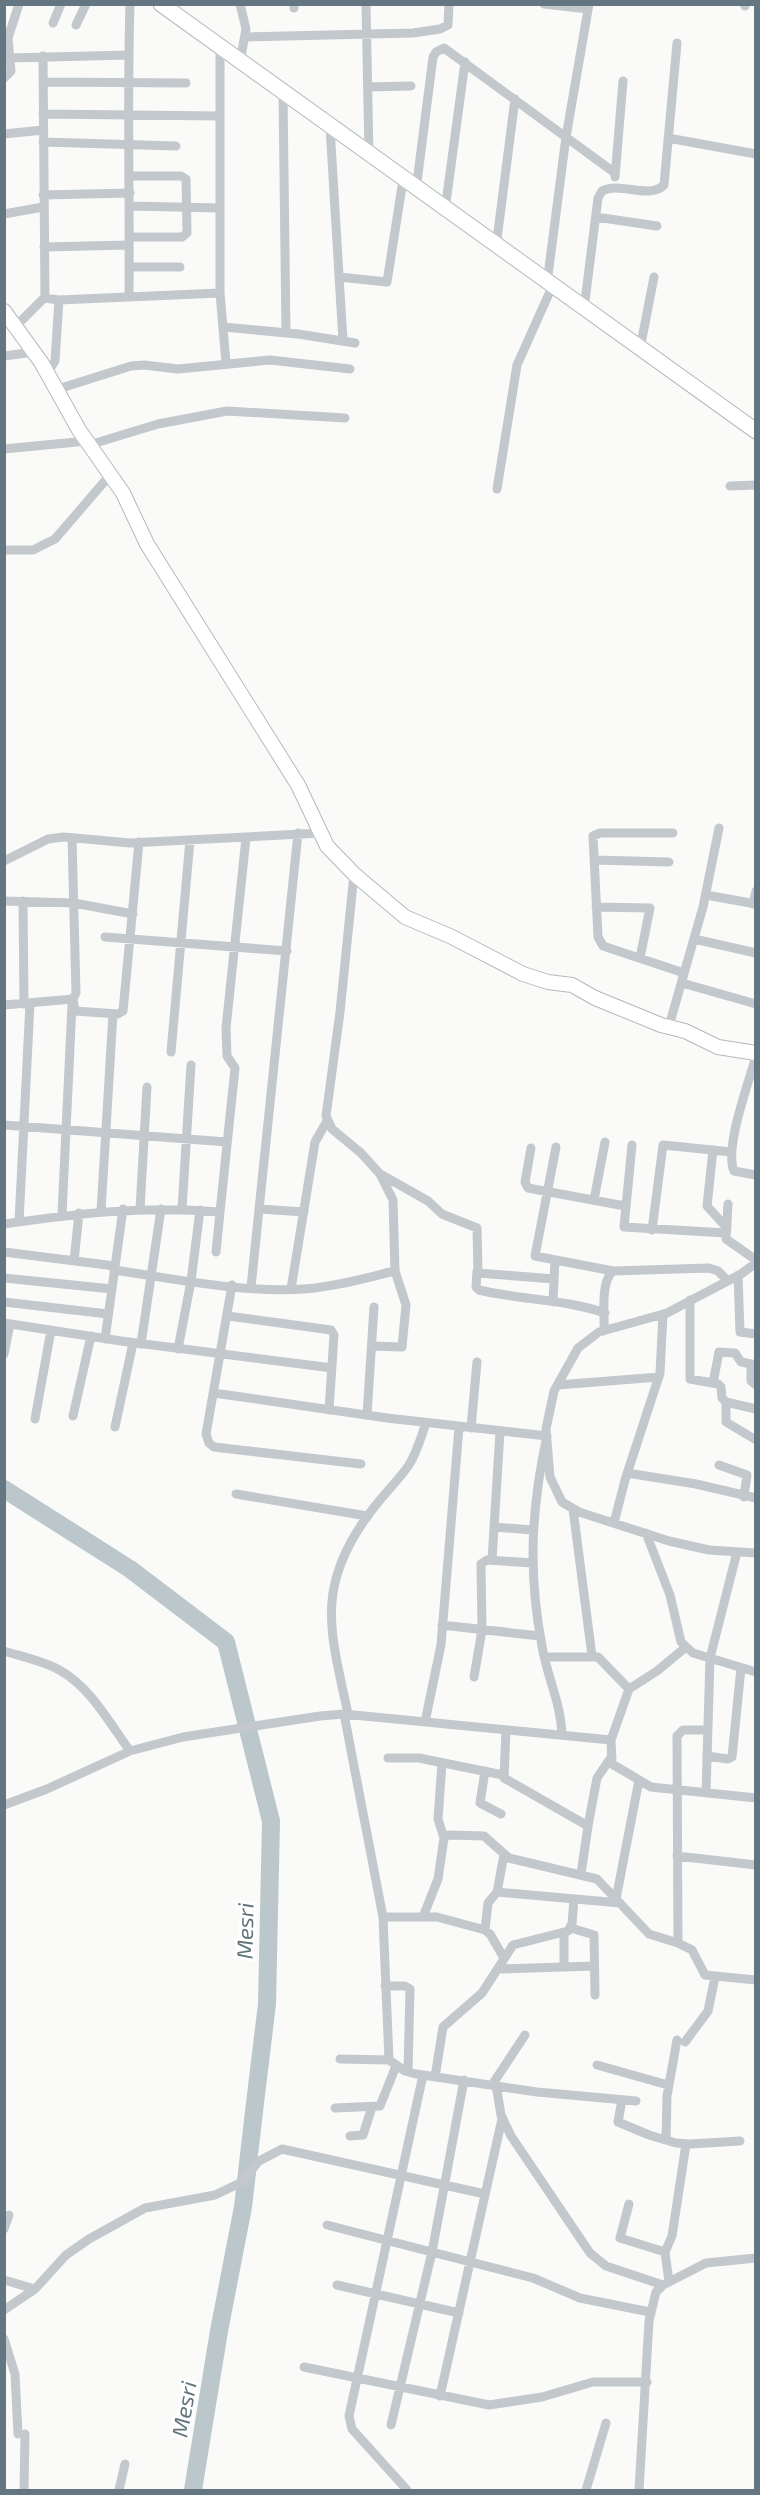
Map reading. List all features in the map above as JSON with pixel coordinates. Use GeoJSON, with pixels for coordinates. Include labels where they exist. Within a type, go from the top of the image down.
{"type":"FeatureCollection","features":[{"type":"Feature","properties":{"kind":"main road"},"geometry":{"type":"LineString","coordinates":[[167,7],[416,190],[756,431]]}},
{"type":"Feature","properties":{"kind":"street"},"geometry":{"type":"LineString","coordinates":[[4,78],[10,75],[8,38],[19,4]]}},
{"type":"Feature","properties":{"kind":"street"},"geometry":{"type":"LineString","coordinates":[[53,23],[61,4]]}},
{"type":"Feature","properties":{"kind":"street"},"geometry":{"type":"LineString","coordinates":[[76,26],[86,4]]}},
{"type":"Feature","properties":{"kind":"street"},"geometry":{"type":"LineString","coordinates":[[129,297],[130,4]]}},
{"type":"Feature","properties":{"kind":"street"},"geometry":{"type":"LineString","coordinates":[[240,4],[245,15],[246,37],[240,62]]}},
{"type":"Feature","properties":{"kind":"street"},"geometry":{"type":"LineString","coordinates":[[366,4],[369,155]]}},
{"type":"Feature","properties":{"kind":"street"},"geometry":{"type":"LineString","coordinates":[[246,37],[413,33],[445,27],[448,22],[448,4]]}},
{"type":"Feature","properties":{"kind":"street"},"geometry":{"type":"LineString","coordinates":[[496,489],[517,365],[550,285],[566,136],[588,7],[544,4]]}},
{"type":"Feature","properties":{"kind":"street"},"geometry":{"type":"LineString","coordinates":[[584,309],[596,217],[602,191],[614,187],[654,190],[662,188],[665,181],[677,43]]}},
{"type":"Feature","properties":{"kind":"street"},"geometry":{"type":"LineString","coordinates":[[220,47],[220,293],[226,363]]}},
{"type":"Feature","properties":{"kind":"street"},"geometry":{"type":"LineString","coordinates":[[416,190],[433,57],[440,48],[444,48],[465,62],[615,174]]}},
{"type":"Feature","properties":{"kind":"street"},"geometry":{"type":"LineString","coordinates":[[10,58],[129,55]]}},
{"type":"Feature","properties":{"kind":"street"},"geometry":{"type":"LineString","coordinates":[[15,327],[45,297],[43,56]]}},
{"type":"Feature","properties":{"kind":"street"},"geometry":{"type":"LineString","coordinates":[[445,210],[465,62]]}},
{"type":"Feature","properties":{"kind":"street"},"geometry":{"type":"LineString","coordinates":[[614,187],[623,81]]}},
{"type":"Feature","properties":{"kind":"street"},"geometry":{"type":"LineString","coordinates":[[43,82],[186,84]]}},
{"type":"Feature","properties":{"kind":"street"},"geometry":{"type":"LineString","coordinates":[[368,87],[411,86]]}},
{"type":"Feature","properties":{"kind":"street"},"geometry":{"type":"LineString","coordinates":[[283,93],[286,333]]}},
{"type":"Feature","properties":{"kind":"street"},"geometry":{"type":"LineString","coordinates":[[496,247],[515,99]]}},
{"type":"Feature","properties":{"kind":"street"},"geometry":{"type":"LineString","coordinates":[[43,114],[219,116]]}},
{"type":"Feature","properties":{"kind":"street"},"geometry":{"type":"LineString","coordinates":[[330,127],[344,341]]}},
{"type":"Feature","properties":{"kind":"street"},"geometry":{"type":"LineString","coordinates":[[4,134],[43,130]]}},
{"type":"Feature","properties":{"kind":"street"},"geometry":{"type":"LineString","coordinates":[[668,138],[756,154]]}},
{"type":"Feature","properties":{"kind":"street"},"geometry":{"type":"LineString","coordinates":[[43,142],[176,146]]}},
{"type":"Feature","properties":{"kind":"street"},"geometry":{"type":"LineString","coordinates":[[44,247],[184,237],[187,207],[184,177],[130,176]]}},
{"type":"Feature","properties":{"kind":"street"},"geometry":{"type":"LineString","coordinates":[[339,277],[387,282],[403,180]]}},
{"type":"Feature","properties":{"kind":"street"},"geometry":{"type":"LineString","coordinates":[[43,195],[130,194]]}},
{"type":"Feature","properties":{"kind":"street"},"geometry":{"type":"LineString","coordinates":[[130,206],[220,208]]}},
{"type":"Feature","properties":{"kind":"street"},"geometry":{"type":"LineString","coordinates":[[4,214],[43,207]]}},
{"type":"Feature","properties":{"kind":"street"},"geometry":{"type":"LineString","coordinates":[[596,217],[657,226]]}},
{"type":"Feature","properties":{"kind":"street"},"geometry":{"type":"LineString","coordinates":[[129,267],[180,267]]}},
{"type":"Feature","properties":{"kind":"street"},"geometry":{"type":"LineString","coordinates":[[640,349],[654,277]]}},
{"type":"Feature","properties":{"kind":"street"},"geometry":{"type":"LineString","coordinates":[[45,297],[59,300],[220,293]]}},
{"type":"Feature","properties":{"kind":"street"},"geometry":{"type":"LineString","coordinates":[[47,374],[55,362],[59,300]]}},
{"type":"Feature","properties":{"kind":"street"},"geometry":{"type":"LineString","coordinates":[[4,311],[34,352],[88,443],[123,493],[147,544],[298,785],[327,846],[354,874],[405,917],[476,948],[523,974],[548,982],[572,985],[596,998],[718,1047],[756,1054],[734,1131],[732,1152],[734,1171],[756,1175]]}},
{"type":"Feature","properties":{"kind":"street"},"geometry":{"type":"LineString","coordinates":[[223,327],[355,343]]}},
{"type":"Feature","properties":{"kind":"street"},"geometry":{"type":"LineString","coordinates":[[4,356],[34,352]]}},
{"type":"Feature","properties":{"kind":"street"},"geometry":{"type":"LineString","coordinates":[[58,389],[131,366],[158,365],[178,369],[270,360],[350,369]]}},
{"type":"Feature","properties":{"kind":"street"},"geometry":{"type":"LineString","coordinates":[[4,449],[88,443],[158,424],[226,411],[345,418]]}},
{"type":"Feature","properties":{"kind":"street"},"geometry":{"type":"LineString","coordinates":[[4,550],[33,550],[55,538],[110,475]]}},
{"type":"Feature","properties":{"kind":"street"},"geometry":{"type":"LineString","coordinates":[[730,486],[756,485]]}},
{"type":"Feature","properties":{"kind":"street"},"geometry":{"type":"LineString","coordinates":[[669,1026],[706,895],[719,828]]}},
{"type":"Feature","properties":{"kind":"street"},"geometry":{"type":"LineString","coordinates":[[251,1287],[298,833]]}},
{"type":"Feature","properties":{"kind":"street"},"geometry":{"type":"LineString","coordinates":[[4,861],[48,839],[72,837],[117,843],[321,833]]}},
{"type":"Feature","properties":{"kind":"street"},"geometry":{"type":"LineString","coordinates":[[673,833],[596,834],[593,841],[596,907],[600,942],[684,973]]}},
{"type":"Feature","properties":{"kind":"street"},"geometry":{"type":"LineString","coordinates":[[62,1214],[72,1002],[76,993],[72,837]]}},
{"type":"Feature","properties":{"kind":"street"},"geometry":{"type":"LineString","coordinates":[[216,1252],[235,1068],[226,1050],[233,947],[246,838]]}},
{"type":"Feature","properties":{"kind":"street"},"geometry":{"type":"LineString","coordinates":[[171,1052],[183,943],[190,840]]}},
{"type":"Feature","properties":{"kind":"street"},"geometry":{"type":"LineString","coordinates":[[72,1002],[75,1011],[114,1014],[123,1011],[139,842]]}},
{"type":"Feature","properties":{"kind":"street"},"geometry":{"type":"LineString","coordinates":[[594,860],[669,862]]}},
{"type":"Feature","properties":{"kind":"street"},"geometry":{"type":"LineString","coordinates":[[354,874],[340,1012],[326,1107],[327,1121],[332,1129],[380,1174],[387,1185],[395,1208],[395,1271],[406,1305],[402,1347],[372,1346]]}},
{"type":"Feature","properties":{"kind":"street"},"geometry":{"type":"LineString","coordinates":[[706,895],[754,904],[756,891]]}},
{"type":"Feature","properties":{"kind":"street"},"geometry":{"type":"LineString","coordinates":[[4,901],[74,903],[133,914]]}},
{"type":"Feature","properties":{"kind":"street"},"geometry":{"type":"LineString","coordinates":[[19,1222],[27,1003],[23,901]]}},
{"type":"Feature","properties":{"kind":"street"},"geometry":{"type":"LineString","coordinates":[[596,907],[650,908],[640,958]]}},
{"type":"Feature","properties":{"kind":"street"},"geometry":{"type":"LineString","coordinates":[[105,937],[287,951]]}},
{"type":"Feature","properties":{"kind":"street"},"geometry":{"type":"LineString","coordinates":[[694,939],[756,953]]}},
{"type":"Feature","properties":{"kind":"street"},"geometry":{"type":"LineString","coordinates":[[682,983],[756,1004]]}},
{"type":"Feature","properties":{"kind":"street"},"geometry":{"type":"LineString","coordinates":[[4,1005],[72,1002]]}},
{"type":"Feature","properties":{"kind":"street"},"geometry":{"type":"LineString","coordinates":[[101,1211],[114,1014]]}},
{"type":"Feature","properties":{"kind":"street"},"geometry":{"type":"LineString","coordinates":[[182,1209],[191,1065]]}},
{"type":"Feature","properties":{"kind":"street"},"geometry":{"type":"LineString","coordinates":[[140,1209],[147,1087]]}},
{"type":"Feature","properties":{"kind":"street"},"geometry":{"type":"LineString","coordinates":[[291,1289],[315,1142],[327,1121]]}},
{"type":"Feature","properties":{"kind":"street"},"geometry":{"type":"LineString","coordinates":[[4,1125],[227,1142]]}},
{"type":"Feature","properties":{"kind":"street"},"geometry":{"type":"LineString","coordinates":[[594,1200],[605,1143]]}},
{"type":"Feature","properties":{"kind":"street"},"geometry":{"type":"LineString","coordinates":[[632,1145],[624,1227],[652,1230],[726,1231]]}},
{"type":"Feature","properties":{"kind":"street"},"geometry":{"type":"LineString","coordinates":[[652,1230],[663,1145],[732,1152]]}},
{"type":"Feature","properties":{"kind":"street"},"geometry":{"type":"LineString","coordinates":[[556,1147],[534,1253],[538,1257],[613,1271],[709,1268],[718,1271],[728,1281]]}},
{"type":"Feature","properties":{"kind":"street"},"geometry":{"type":"LineString","coordinates":[[531,1148],[526,1186],[625,1206]]}},
{"type":"Feature","properties":{"kind":"street"},"geometry":{"type":"LineString","coordinates":[[713,1150],[707,1206],[726,1231]]}},
{"type":"Feature","properties":{"kind":"street"},"geometry":{"type":"LineString","coordinates":[[380,1174],[428,1201],[442,1214],[478,1231],[476,1287],[478,1290],[516,1299],[588,1307],[605,1313]]}},
{"type":"Feature","properties":{"kind":"street"},"geometry":{"type":"LineString","coordinates":[[728,1204],[726,1231],[728,1242],[743,1250],[755,1264],[728,1281],[663,1314],[604,1331],[578,1348],[558,1385],[546,1429],[550,1477],[562,1502],[573,1509],[588,1516],[709,1550],[756,1553]]}},
{"type":"Feature","properties":{"kind":"street"},"geometry":{"type":"LineString","coordinates":[[4,1224],[62,1214],[123,1209],[182,1209],[220,1212]]}},
{"type":"Feature","properties":{"kind":"street"},"geometry":{"type":"LineString","coordinates":[[105,1339],[123,1209]]}},
{"type":"Feature","properties":{"kind":"street"},"geometry":{"type":"LineString","coordinates":[[115,1427],[152,1275],[161,1209]]}},
{"type":"Feature","properties":{"kind":"street"},"geometry":{"type":"LineString","coordinates":[[260,1209],[304,1212]]}},
{"type":"Feature","properties":{"kind":"street"},"geometry":{"type":"LineString","coordinates":[[178,1349],[191,1281],[200,1210]]}},
{"type":"Feature","properties":{"kind":"street"},"geometry":{"type":"LineString","coordinates":[[74,1261],[79,1213]]}},
{"type":"Feature","properties":{"kind":"street"},"geometry":{"type":"LineString","coordinates":[[4,1252],[74,1261],[191,1281],[291,1289],[314,1288],[395,1271]]}},
{"type":"Feature","properties":{"kind":"street"},"geometry":{"type":"LineString","coordinates":[[554,1302],[555,1260]]}},
{"type":"Feature","properties":{"kind":"street"},"geometry":{"type":"LineString","coordinates":[[477,1271],[554,1279]]}},
{"type":"Feature","properties":{"kind":"street"},"geometry":{"type":"LineString","coordinates":[[604,1331],[608,1277],[613,1271]]}},
{"type":"Feature","properties":{"kind":"street"},"geometry":{"type":"LineString","coordinates":[[738,1275],[740,1332],[756,1334]]}},
{"type":"Feature","properties":{"kind":"street"},"geometry":{"type":"LineString","coordinates":[[4,1278],[112,1289]]}},
{"type":"Feature","properties":{"kind":"street"},"geometry":{"type":"LineString","coordinates":[[232,1285],[222,1354],[206,1434],[209,1443],[214,1447],[361,1464]]}},
{"type":"Feature","properties":{"kind":"street"},"geometry":{"type":"LineString","coordinates":[[690,1300],[689,1376],[693,1380],[720,1385],[726,1402],[726,1422],[756,1440]]}},
{"type":"Feature","properties":{"kind":"street"},"geometry":{"type":"LineString","coordinates":[[4,1302],[108,1314]]}},
{"type":"Feature","properties":{"kind":"street"},"geometry":{"type":"LineString","coordinates":[[367,1415],[374,1307]]}},
{"type":"Feature","properties":{"kind":"street"},"geometry":{"type":"LineString","coordinates":[[614,1523],[627,1473],[659,1377],[663,1314]]}},
{"type":"Feature","properties":{"kind":"street"},"geometry":{"type":"LineString","coordinates":[[228,1316],[329,1328],[334,1333],[329,1410]]}},
{"type":"Feature","properties":{"kind":"street"},"geometry":{"type":"LineString","coordinates":[[4,1354],[7,1323],[137,1344],[332,1368]]}},
{"type":"Feature","properties":{"kind":"street"},"geometry":{"type":"LineString","coordinates":[[35,1419],[51,1330]]}},
{"type":"Feature","properties":{"kind":"street"},"geometry":{"type":"LineString","coordinates":[[73,1416],[91,1336]]}},
{"type":"Feature","properties":{"kind":"street"},"geometry":{"type":"LineString","coordinates":[[713,1383],[719,1352],[735,1353],[740,1362],[753,1364],[751,1381],[756,1385]]}},
{"type":"Feature","properties":{"kind":"street"},"geometry":{"type":"LineString","coordinates":[[471,1428],[477,1362]]}},
{"type":"Feature","properties":{"kind":"street"},"geometry":{"type":"LineString","coordinates":[[558,1385],[659,1377]]}},
{"type":"Feature","properties":{"kind":"street"},"geometry":{"type":"LineString","coordinates":[[214,1394],[547,1437]]}},
{"type":"Feature","properties":{"kind":"street"},"geometry":{"type":"LineString","coordinates":[[726,1402],[756,1409]]}},
{"type":"Feature","properties":{"kind":"street"},"geometry":{"type":"LineString","coordinates":[[335,2108],[381,2105],[393,2063],[385,1986],[383,1917],[330,1631],[330,1608],[339,1570],[350,1545],[367,1516],[408,1466],[424,1422]]}},
{"type":"Feature","properties":{"kind":"street"},"geometry":{"type":"LineString","coordinates":[[425,1722],[442,1625],[459,1427]]}},
{"type":"Feature","properties":{"kind":"street"},"geometry":{"type":"LineString","coordinates":[[492,1560],[500,1432]]}},
{"type":"Feature","properties":{"kind":"street"},"geometry":{"type":"LineString","coordinates":[[547,1437],[537,1480],[532,1530],[533,1563],[540,1636],[560,1708],[562,1735]]}},
{"type":"Feature","properties":{"kind":"street"},"geometry":{"type":"LineString","coordinates":[[719,1465],[747,1475],[744,1497]]}},
{"type":"Feature","properties":{"kind":"street"},"geometry":{"type":"LineString","coordinates":[[627,1473],[696,1484],[756,1498]]}},
{"type":"Feature","properties":{"kind":"street"},"geometry":{"type":"LineString","coordinates":[[236,1494],[367,1516]]}},
{"type":"Feature","properties":{"kind":"street"},"geometry":{"type":"LineString","coordinates":[[573,1509],[592,1656]]}},
{"type":"Feature","properties":{"kind":"street"},"geometry":{"type":"LineString","coordinates":[[494,1527],[532,1530]]}},
{"type":"Feature","properties":{"kind":"street"},"geometry":{"type":"LineString","coordinates":[[646,1533],[670,1595],[677,1634],[686,1647],[710,1658],[756,1672]]}},
{"type":"Feature","properties":{"kind":"street"},"geometry":{"type":"LineString","coordinates":[[706,1793],[710,1658],[737,1552]]}},
{"type":"Feature","properties":{"kind":"street"},"geometry":{"type":"LineString","coordinates":[[474,1677],[482,1630],[481,1564],[492,1560],[533,1563]]}},
{"type":"Feature","properties":{"kind":"street"},"geometry":{"type":"LineString","coordinates":[[442,1625],[540,1636]]}},
{"type":"Feature","properties":{"kind":"street"},"geometry":{"type":"LineString","coordinates":[[686,1647],[657,1671],[629,1689],[621,1704],[611,1740],[612,1764],[651,1787],[756,1798]]}},
{"type":"Feature","properties":{"kind":"street"},"geometry":{"type":"LineString","coordinates":[[4,1652],[59,1670],[72,1678],[87,1693],[130,1751]]}},
{"type":"Feature","properties":{"kind":"street"},"geometry":{"type":"LineString","coordinates":[[544,1657],[592,1656],[604,1661],[629,1689]]}},
{"type":"Feature","properties":{"kind":"street"},"geometry":{"type":"LineString","coordinates":[[707,1756],[728,1759],[732,1757],[741,1668]]}},
{"type":"Feature","properties":{"kind":"street"},"geometry":{"type":"LineString","coordinates":[[4,1804],[47,1789],[130,1751],[183,1737],[320,1716],[346,1714],[611,1740]]}},
{"type":"Feature","properties":{"kind":"street"},"geometry":{"type":"LineString","coordinates":[[506,1730],[503,1775],[507,1781],[588,1826]]}},
{"type":"Feature","properties":{"kind":"street"},"geometry":{"type":"LineString","coordinates":[[678,1943],[678,1733],[683,1730],[708,1730]]}},
{"type":"Feature","properties":{"kind":"street"},"geometry":{"type":"LineString","coordinates":[[581,1874],[597,1778],[612,1756]]}},
{"type":"Feature","properties":{"kind":"street"},"geometry":{"type":"LineString","coordinates":[[388,1758],[419,1758],[503,1775]]}},
{"type":"Feature","properties":{"kind":"street"},"geometry":{"type":"LineString","coordinates":[[423,1917],[438,1879],[444,1838],[438,1820],[442,1763]]}},
{"type":"Feature","properties":{"kind":"street"},"geometry":{"type":"LineString","coordinates":[[485,1772],[480,1803],[501,1814]]}},
{"type":"Feature","properties":{"kind":"street"},"geometry":{"type":"LineString","coordinates":[[618,1901],[639,1780]]}},
{"type":"Feature","properties":{"kind":"street"},"geometry":{"type":"LineString","coordinates":[[444,1838],[449,1834],[484,1836],[494,1842],[509,1858],[597,1879],[649,1934],[692,1950],[705,1975],[756,1980]]}},
{"type":"Feature","properties":{"kind":"street"},"geometry":{"type":"LineString","coordinates":[[485,1930],[488,1903],[497,1892],[504,1855]]}},
{"type":"Feature","properties":{"kind":"street"},"geometry":{"type":"LineString","coordinates":[[677,1856],[756,1865]]}},
{"type":"Feature","properties":{"kind":"street"},"geometry":{"type":"LineString","coordinates":[[497,1892],[618,1901]]}},
{"type":"Feature","properties":{"kind":"street"},"geometry":{"type":"LineString","coordinates":[[564,1966],[574,1899]]}},
{"type":"Feature","properties":{"kind":"street"},"geometry":{"type":"LineString","coordinates":[[383,1917],[437,1917],[485,1930],[490,1934],[504,1958]]}},
{"type":"Feature","properties":{"kind":"street"},"geometry":{"type":"LineString","coordinates":[[435,2077],[443,2027],[482,1993],[504,1958],[516,1944],[568,1930],[594,1935],[595,1995]]}},
{"type":"Feature","properties":{"kind":"street"},"geometry":{"type":"LineString","coordinates":[[498,1969],[594,1966]]}},
{"type":"Feature","properties":{"kind":"street"},"geometry":{"type":"LineString","coordinates":[[666,2140],[668,2085],[681,2041],[708,2011],[715,1977]]}},
{"type":"Feature","properties":{"kind":"street"},"geometry":{"type":"LineString","coordinates":[[385,1986],[405,1986],[411,1989],[408,2072]]}},
{"type":"Feature","properties":{"kind":"street"},"geometry":{"type":"LineString","coordinates":[[525,2035],[494,2085],[502,2119],[538,2178],[596,2259],[606,2266],[666,2283]]}},
{"type":"Feature","properties":{"kind":"street"},"geometry":{"type":"LineString","coordinates":[[340,2059],[393,2063],[408,2072],[435,2077],[636,2101]]}},
{"type":"Feature","properties":{"kind":"street"},"geometry":{"type":"LineString","coordinates":[[597,2065],[668,2085]]}},
{"type":"Feature","properties":{"kind":"street"},"geometry":{"type":"LineString","coordinates":[[407,2490],[350,2426],[349,2416],[389,2241],[423,2075]]}},
{"type":"Feature","properties":{"kind":"street"},"geometry":{"type":"LineString","coordinates":[[391,2425],[432,2252],[464,2080]]}},
{"type":"Feature","properties":{"kind":"street"},"geometry":{"type":"LineString","coordinates":[[622,2100],[617,2119],[620,2124],[666,2140],[686,2144],[740,2140]]}},
{"type":"Feature","properties":{"kind":"street"},"geometry":{"type":"LineString","coordinates":[[350,2136],[363,2135],[372,2107]]}},
{"type":"Feature","properties":{"kind":"street"},"geometry":{"type":"LineString","coordinates":[[440,2396],[472,2262],[502,2119]]}},
{"type":"Feature","properties":{"kind":"street"},"geometry":{"type":"LineString","coordinates":[[666,2283],[665,2252],[672,2236],[686,2144]]}},
{"type":"Feature","properties":{"kind":"street"},"geometry":{"type":"LineString","coordinates":[[4,2310],[35,2289],[66,2255],[89,2239],[145,2208],[215,2195],[242,2182],[259,2161],[282,2149],[485,2194]]}},
{"type":"Feature","properties":{"kind":"street"},"geometry":{"type":"LineString","coordinates":[[628,2204],[620,2238],[665,2252]]}},
{"type":"Feature","properties":{"kind":"street"},"geometry":{"type":"LineString","coordinates":[[4,2229],[9,2215]]}},
{"type":"Feature","properties":{"kind":"street"},"geometry":{"type":"LineString","coordinates":[[327,2225],[533,2278],[580,2298],[650,2312]]}},
{"type":"Feature","properties":{"kind":"street"},"geometry":{"type":"LineString","coordinates":[[639,2490],[650,2312],[654,2296],[666,2283],[712,2261],[756,2258]]}},
{"type":"Feature","properties":{"kind":"street"},"geometry":{"type":"LineString","coordinates":[[4,2280],[35,2289]]}},
{"type":"Feature","properties":{"kind":"street"},"geometry":{"type":"LineString","coordinates":[[337,2285],[459,2313]]}},
{"type":"Feature","properties":{"kind":"street"},"geometry":{"type":"LineString","coordinates":[[4,2339],[15,2374],[24,2490]]}},
{"type":"Feature","properties":{"kind":"street"},"geometry":{"type":"LineString","coordinates":[[304,2367],[481,2404],[498,2404],[542,2397],[593,2382],[647,2382]]}},
{"type":"Feature","properties":{"kind":"street"},"geometry":{"type":"LineString","coordinates":[[586,2490],[606,2423]]}},
{"type":"Feature","properties":{"kind":"street"},"geometry":{"type":"LineString","coordinates":[[119,2490],[125,2464]]}},
{"type":"Feature","properties":{"kind":"waterway","name":"Mesri"},"geometry":{"type":"LineString","coordinates":[[4,1489],[130,1569],[226,1642],[271,1821],[267,2004],[243,2207],[219,2331],[193,2490]]}}]}
